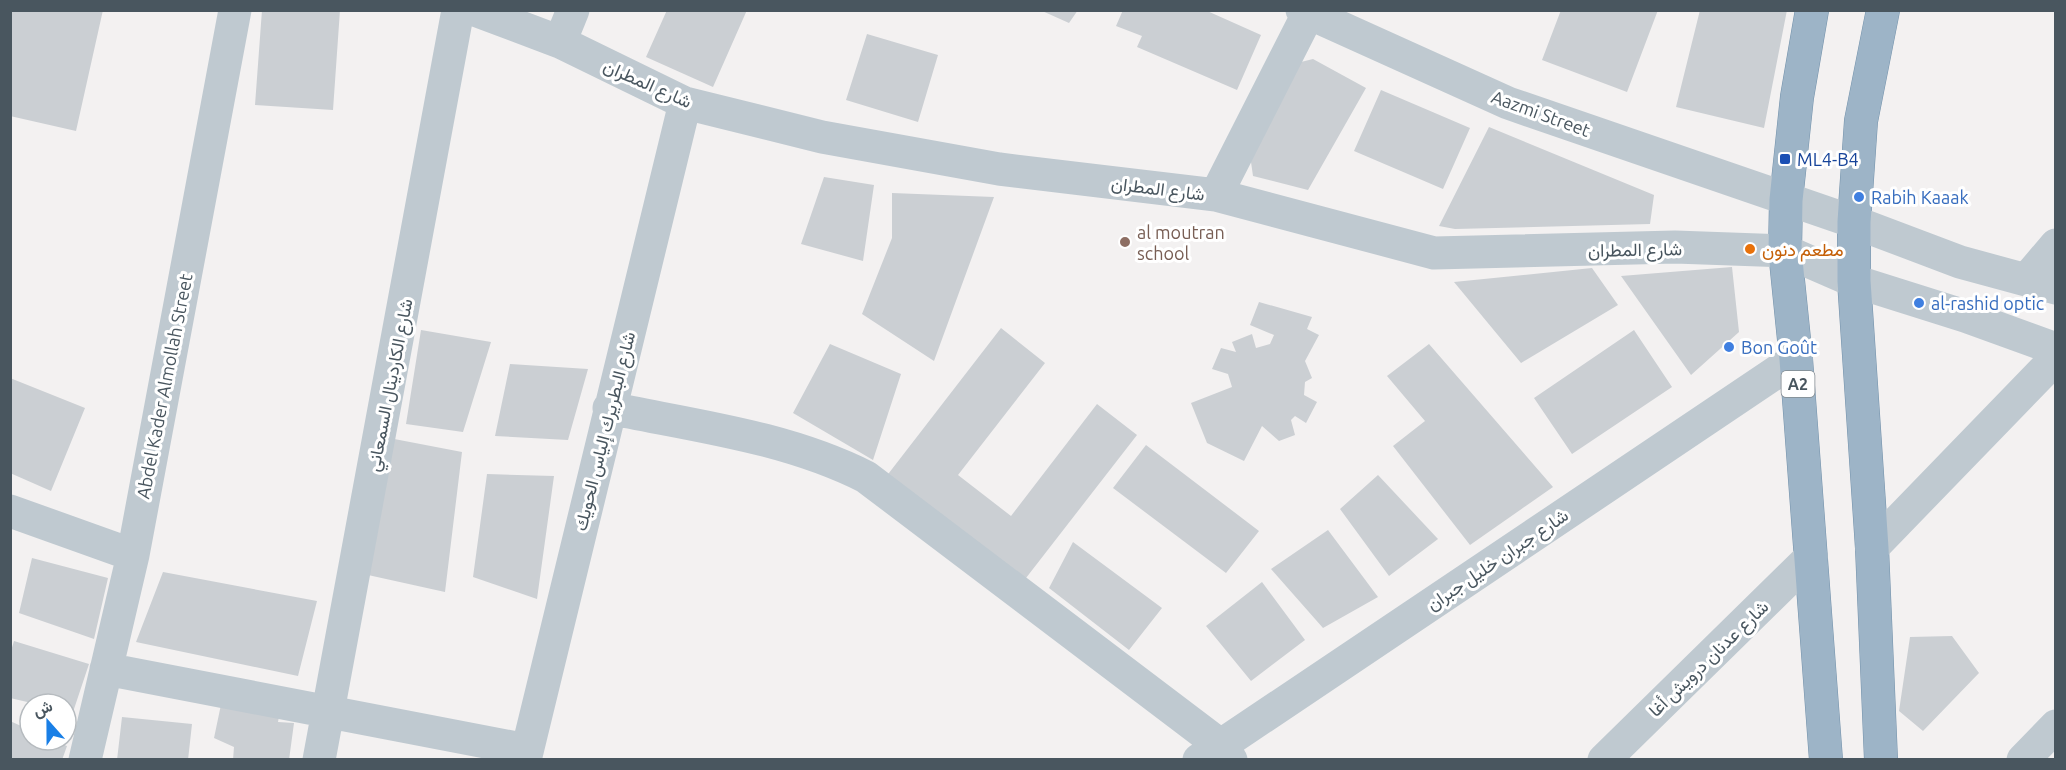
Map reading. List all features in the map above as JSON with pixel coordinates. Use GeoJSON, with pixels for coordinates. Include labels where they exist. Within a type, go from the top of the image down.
{"type":"FeatureCollection","features":[{"type":"Feature","properties":{"kind":"highway","name":"A2"},"geometry":{"type":"LineString","coordinates":[[1812,10],[1797,97],[1786,200],[1785,251],[1812,557],[1826,759]]}},
{"type":"Feature","properties":{"kind":"highway"},"geometry":{"type":"LineString","coordinates":[[1881,759],[1872,548],[1854,281],[1854,222],[1862,121],[1883,10]]}},
{"type":"Feature","properties":{"kind":"street","name":"Abdel Kader Almollah Street"},"geometry":{"type":"LineString","coordinates":[[85,759],[133,555],[235,10]]}},
{"type":"Feature","properties":{"kind":"street","name":"شارع الكاردينال السمعاني"},"geometry":{"type":"LineString","coordinates":[[319,759],[459,10]]}},
{"type":"Feature","properties":{"kind":"street","name":"شارع المطران"},"geometry":{"type":"LineString","coordinates":[[475,10],[560,42],[685,103],[822,137],[999,169],[1216,195],[1434,253],[1675,248],[1785,251],[1854,281],[1965,316],[2055,349]]}},
{"type":"Feature","properties":{"kind":"street"},"geometry":{"type":"LineString","coordinates":[[560,42],[573,10]]}},
{"type":"Feature","properties":{"kind":"street"},"geometry":{"type":"LineString","coordinates":[[1216,195],[1307,12]]}},
{"type":"Feature","properties":{"kind":"street","name":"Aazmi Street"},"geometry":{"type":"LineString","coordinates":[[1307,12],[1508,103],[1854,222],[1960,262],[2041,284]]}},
{"type":"Feature","properties":{"kind":"street","name":"شارع البطريرك إلياس الحويك"},"geometry":{"type":"LineString","coordinates":[[526,755],[685,103]]}},
{"type":"Feature","properties":{"kind":"street"},"geometry":{"type":"LineString","coordinates":[[2041,284],[2055,245]]}},
{"type":"Feature","properties":{"kind":"street"},"geometry":{"type":"LineString","coordinates":[[1872,548],[2055,358]]}},
{"type":"Feature","properties":{"kind":"street","name":"شارع جبران خليل جبران"},"geometry":{"type":"LineString","coordinates":[[1216,754],[1796,359]]}},
{"type":"Feature","properties":{"kind":"street"},"geometry":{"type":"LineString","coordinates":[[609,408],[758,438],[842,465],[866,477],[1216,754]]}},
{"type":"Feature","properties":{"kind":"street"},"geometry":{"type":"LineString","coordinates":[[10,511],[133,555]]}},
{"type":"Feature","properties":{"kind":"street","name":"شارع عدنان درويش أغا"},"geometry":{"type":"LineString","coordinates":[[1604,759],[1812,557]]}},
{"type":"Feature","properties":{"kind":"street"},"geometry":{"type":"LineString","coordinates":[[106,669],[328,712],[526,755]]}},
{"type":"Feature","properties":{"kind":"street"},"geometry":{"type":"LineString","coordinates":[[2030,757],[2055,726]]}},
{"type":"Feature","properties":{"kind":"building"},"geometry":{"type":"Polygon","coordinates":[[[10,10],[103,10],[76,131],[10,116],[10,10]]]}},
{"type":"Feature","properties":{"kind":"building"},"geometry":{"type":"Polygon","coordinates":[[[262,10],[340,10],[333,110],[255,105],[262,10]]]}},
{"type":"Feature","properties":{"kind":"building"},"geometry":{"type":"Polygon","coordinates":[[[667,10],[747,10],[713,87],[646,57],[667,10]]]}},
{"type":"Feature","properties":{"kind":"building"},"geometry":{"type":"Polygon","coordinates":[[[1040,10],[1078,10],[1069,23],[1040,10]]]}},
{"type":"Feature","properties":{"kind":"building"},"geometry":{"type":"Polygon","coordinates":[[[1123,10],[1205,10],[1261,35],[1237,90],[1137,47],[1142,36],[1116,26],[1123,10]]]}},
{"type":"Feature","properties":{"kind":"building"},"geometry":{"type":"Polygon","coordinates":[[[1561,10],[1658,10],[1627,92],[1542,60],[1561,10]]]}},
{"type":"Feature","properties":{"kind":"building"},"geometry":{"type":"Polygon","coordinates":[[[1700,10],[1787,10],[1764,128],[1676,107],[1700,10]]]}},
{"type":"Feature","properties":{"kind":"building"},"geometry":{"type":"Polygon","coordinates":[[[867,34],[938,55],[918,122],[846,100],[867,34]]]}},
{"type":"Feature","properties":{"kind":"building"},"geometry":{"type":"Polygon","coordinates":[[[1313,59],[1366,88],[1308,190],[1253,176],[1250,155],[1293,64],[1313,59]]]}},
{"type":"Feature","properties":{"kind":"building"},"geometry":{"type":"Polygon","coordinates":[[[1381,90],[1470,128],[1443,189],[1354,151],[1381,90]]]}},
{"type":"Feature","properties":{"kind":"building"},"geometry":{"type":"Polygon","coordinates":[[[1489,127],[1654,195],[1650,224],[1455,229],[1439,226],[1489,127]]]}},
{"type":"Feature","properties":{"kind":"building"},"geometry":{"type":"Polygon","coordinates":[[[824,177],[874,185],[863,261],[801,244],[824,177]]]}},
{"type":"Feature","properties":{"kind":"building"},"geometry":{"type":"Polygon","coordinates":[[[892,193],[994,197],[934,361],[862,314],[892,238],[892,193]]]}},
{"type":"Feature","properties":{"kind":"building"},"geometry":{"type":"Polygon","coordinates":[[[1732,267],[1739,332],[1691,375],[1621,276],[1732,267]]]}},
{"type":"Feature","properties":{"kind":"building"},"geometry":{"type":"Polygon","coordinates":[[[1592,268],[1618,305],[1521,363],[1454,282],[1592,268]]]}},
{"type":"Feature","properties":{"kind":"building"},"geometry":{"type":"Polygon","coordinates":[[[1259,302],[1312,317],[1307,329],[1319,335],[1305,361],[1312,378],[1305,382],[1304,395],[1317,402],[1306,423],[1295,416],[1291,420],[1295,435],[1279,441],[1262,426],[1244,461],[1207,443],[1191,403],[1232,387],[1228,374],[1212,369],[1221,348],[1236,352],[1232,342],[1252,334],[1256,348],[1270,344],[1274,335],[1250,325],[1259,302]]]}},
{"type":"Feature","properties":{"kind":"building"},"geometry":{"type":"Polygon","coordinates":[[[1001,328],[1045,363],[958,475],[1011,516],[1097,404],[1137,435],[1019,587],[882,482],[1001,328]]]}},
{"type":"Feature","properties":{"kind":"building"},"geometry":{"type":"Polygon","coordinates":[[[421,330],[491,342],[463,432],[406,424],[421,330]]]}},
{"type":"Feature","properties":{"kind":"building"},"geometry":{"type":"Polygon","coordinates":[[[1634,330],[1672,387],[1572,454],[1534,398],[1634,330]]]}},
{"type":"Feature","properties":{"kind":"building"},"geometry":{"type":"Polygon","coordinates":[[[830,344],[901,374],[873,460],[793,413],[830,344]]]}},
{"type":"Feature","properties":{"kind":"building"},"geometry":{"type":"Polygon","coordinates":[[[1429,344],[1553,487],[1470,545],[1393,446],[1425,421],[1387,376],[1429,344]]]}},
{"type":"Feature","properties":{"kind":"building"},"geometry":{"type":"Polygon","coordinates":[[[510,364],[588,369],[568,440],[495,436],[510,364]]]}},
{"type":"Feature","properties":{"kind":"building"},"geometry":{"type":"Polygon","coordinates":[[[10,378],[85,408],[51,491],[10,473],[10,378]]]}},
{"type":"Feature","properties":{"kind":"building"},"geometry":{"type":"Polygon","coordinates":[[[389,438],[462,452],[445,592],[368,575],[389,438]]]}},
{"type":"Feature","properties":{"kind":"building"},"geometry":{"type":"Polygon","coordinates":[[[1146,445],[1259,531],[1226,573],[1113,488],[1146,445]]]}},
{"type":"Feature","properties":{"kind":"building"},"geometry":{"type":"Polygon","coordinates":[[[487,474],[554,476],[537,599],[473,577],[487,474]]]}},
{"type":"Feature","properties":{"kind":"building"},"geometry":{"type":"Polygon","coordinates":[[[1378,475],[1438,539],[1389,576],[1340,509],[1378,475]]]}},
{"type":"Feature","properties":{"kind":"building"},"geometry":{"type":"Polygon","coordinates":[[[1328,530],[1378,597],[1323,628],[1271,569],[1328,530]]]}},
{"type":"Feature","properties":{"kind":"building"},"geometry":{"type":"Polygon","coordinates":[[[1073,542],[1162,608],[1129,650],[1049,588],[1073,542]]]}},
{"type":"Feature","properties":{"kind":"building"},"geometry":{"type":"Polygon","coordinates":[[[32,558],[108,578],[94,639],[19,613],[32,558]]]}},
{"type":"Feature","properties":{"kind":"building"},"geometry":{"type":"Polygon","coordinates":[[[163,572],[317,601],[298,676],[136,642],[163,572]]]}},
{"type":"Feature","properties":{"kind":"building"},"geometry":{"type":"Polygon","coordinates":[[[1262,582],[1305,640],[1251,681],[1206,626],[1262,582]]]}},
{"type":"Feature","properties":{"kind":"building"},"geometry":{"type":"Polygon","coordinates":[[[1952,636],[1979,673],[1923,731],[1899,711],[1910,637],[1952,636]]]}},
{"type":"Feature","properties":{"kind":"building"},"geometry":{"type":"Polygon","coordinates":[[[14,641],[89,664],[78,697],[78,692],[18,692],[18,700],[10,698],[10,654],[14,641]]]}},
{"type":"Feature","properties":{"kind":"building"},"geometry":{"type":"Polygon","coordinates":[[[223,695],[281,706],[278,722],[294,723],[289,760],[233,760],[234,747],[214,738],[223,695]]]}},
{"type":"Feature","properties":{"kind":"building"},"geometry":{"type":"Polygon","coordinates":[[[122,717],[192,724],[188,760],[117,760],[122,717]]]}},
{"type":"Feature","properties":{"kind":"building"},"geometry":{"type":"Polygon","coordinates":[[[10,721],[18,725],[18,752],[65,752],[62,760],[10,760],[10,721]]]}},
{"type":"Feature","properties":{"kind":"place","name":"ML4-B4"},"geometry":{"type":"Point","coordinates":[1785,159]}},
{"type":"Feature","properties":{"kind":"place","name":"Rabih Kaaak"},"geometry":{"type":"Point","coordinates":[1859,197]}},
{"type":"Feature","properties":{"kind":"place","name":"al moutran school"},"geometry":{"type":"Point","coordinates":[1125,242]}},
{"type":"Feature","properties":{"kind":"place","name":"مطعم دنون"},"geometry":{"type":"Point","coordinates":[1750,249]}},
{"type":"Feature","properties":{"kind":"place","name":"al-rashid optic"},"geometry":{"type":"Point","coordinates":[1919,303]}},
{"type":"Feature","properties":{"kind":"place","name":"Bon Goût"},"geometry":{"type":"Point","coordinates":[1729,347]}}]}
